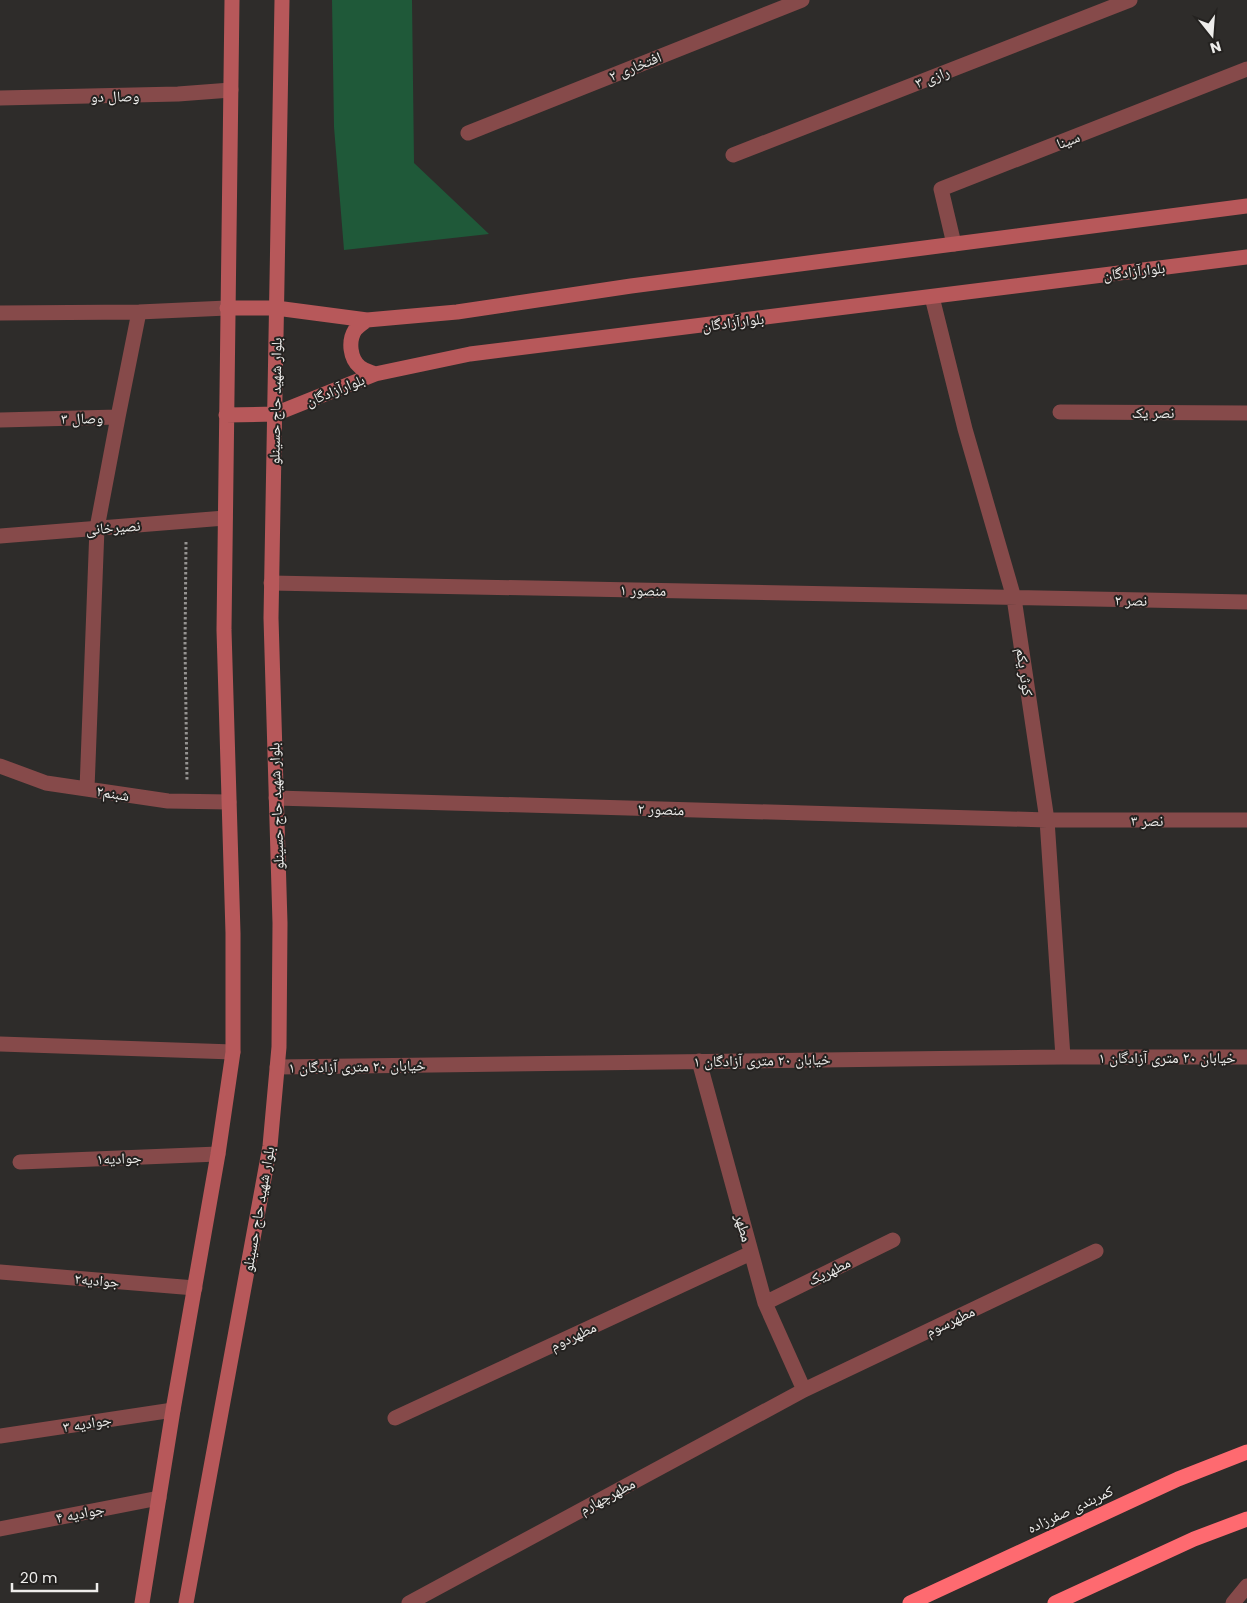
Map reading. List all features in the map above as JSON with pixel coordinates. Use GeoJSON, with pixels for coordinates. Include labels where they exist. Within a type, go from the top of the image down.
{"type":"FeatureCollection","features":[{"type":"Feature","properties":{"kind":"highway","name":"کمربندی صفرزاده"},"geometry":{"type":"LineString","coordinates":[[910,1603],[1178,1479],[1247,1452]]}},
{"type":"Feature","properties":{"kind":"highway"},"geometry":{"type":"LineString","coordinates":[[1054,1603],[1194,1540],[1247,1519]]}},
{"type":"Feature","properties":{"kind":"street"},"geometry":{"type":"LineString","coordinates":[[142,1603],[173,1410],[218,1154],[232,1052],[233,933],[224,630],[232,0]]}},
{"type":"Feature","properties":{"kind":"street","name":"بلوار شهید حاج حسینلو"},"geometry":{"type":"LineString","coordinates":[[186,1603],[270,1146],[279,1047],[280,923],[272,583],[282,0]]}},
{"type":"Feature","properties":{"kind":"street","name":"افتخاری ۲"},"geometry":{"type":"LineString","coordinates":[[468,133],[802,0]]}},
{"type":"Feature","properties":{"kind":"street","name":"رازی ۳"},"geometry":{"type":"LineString","coordinates":[[733,155],[1130,0]]}},
{"type":"Feature","properties":{"kind":"street","name":"سینا"},"geometry":{"type":"LineString","coordinates":[[954,244],[941,189],[1247,70]]}},
{"type":"Feature","properties":{"kind":"street","name":"وصال دو"},"geometry":{"type":"LineString","coordinates":[[0,98],[178,94],[231,90]]}},
{"type":"Feature","properties":{"kind":"street"},"geometry":{"type":"LineString","coordinates":[[0,314],[276,308],[367,320],[458,312],[630,286],[1247,206]]}},
{"type":"Feature","properties":{"kind":"street","name":"بلوارآزادگان"},"geometry":{"type":"LineString","coordinates":[[226,415],[274,414],[375,374],[470,354],[1247,257]]}},
{"type":"Feature","properties":{"kind":"street","name":"کوثر یکم"},"geometry":{"type":"LineString","coordinates":[[932,297],[965,429],[1014,598],[1047,820],[1063,1057]]}},
{"type":"Feature","properties":{"kind":"street","name":"وصال ۳"},"geometry":{"type":"LineString","coordinates":[[0,420],[118,417],[139,312]]}},
{"type":"Feature","properties":{"kind":"street"},"geometry":{"type":"LineString","coordinates":[[367,320],[355,330],[351,342],[352,352],[360,367],[375,374]]}},
{"type":"Feature","properties":{"kind":"street","name":"نصر یک"},"geometry":{"type":"LineString","coordinates":[[1060,412],[1247,413]]}},
{"type":"Feature","properties":{"kind":"street"},"geometry":{"type":"LineString","coordinates":[[87,789],[97,528],[118,417]]}},
{"type":"Feature","properties":{"kind":"street","name":"نصیرخانی"},"geometry":{"type":"LineString","coordinates":[[0,536],[225,518]]}},
{"type":"Feature","properties":{"kind":"street","name":"منصور ۱"},"geometry":{"type":"LineString","coordinates":[[272,583],[1014,598]]}},
{"type":"Feature","properties":{"kind":"street","name":"نصر ۲"},"geometry":{"type":"LineString","coordinates":[[1014,598],[1247,602]]}},
{"type":"Feature","properties":{"kind":"street","name":"شبنم۲"},"geometry":{"type":"LineString","coordinates":[[0,766],[46,783],[168,801],[229,802]]}},
{"type":"Feature","properties":{"kind":"street","name":"منصور ۲"},"geometry":{"type":"LineString","coordinates":[[276,798],[1047,820]]}},
{"type":"Feature","properties":{"kind":"street","name":"نصر ۳"},"geometry":{"type":"LineString","coordinates":[[1047,820],[1247,820]]}},
{"type":"Feature","properties":{"kind":"street"},"geometry":{"type":"LineString","coordinates":[[0,1044],[232,1052]]}},
{"type":"Feature","properties":{"kind":"street","name":"۱ خیابان ۲۰ متری آزادگان"},"geometry":{"type":"LineString","coordinates":[[277,1067],[1063,1057],[1247,1057]]}},
{"type":"Feature","properties":{"kind":"street","name":"مطهر"},"geometry":{"type":"LineString","coordinates":[[699,1061],[765,1303],[804,1390]]}},
{"type":"Feature","properties":{"kind":"street","name":"جوادیه۱"},"geometry":{"type":"LineString","coordinates":[[20,1162],[218,1154]]}},
{"type":"Feature","properties":{"kind":"street","name":"مطهریک"},"geometry":{"type":"LineString","coordinates":[[765,1303],[893,1240]]}},
{"type":"Feature","properties":{"kind":"street","name":"مطهرسوم"},"geometry":{"type":"LineString","coordinates":[[804,1390],[1096,1251]]}},
{"type":"Feature","properties":{"kind":"street","name":"مطهردوم"},"geometry":{"type":"LineString","coordinates":[[395,1418],[751,1253]]}},
{"type":"Feature","properties":{"kind":"street","name":"جوادیه۲"},"geometry":{"type":"LineString","coordinates":[[0,1272],[194,1288]]}},
{"type":"Feature","properties":{"kind":"street","name":"مطهرچهارم"},"geometry":{"type":"LineString","coordinates":[[409,1603],[804,1390]]}},
{"type":"Feature","properties":{"kind":"street","name":"جوادیه ۳"},"geometry":{"type":"LineString","coordinates":[[0,1436],[173,1410]]}},
{"type":"Feature","properties":{"kind":"street","name":"جوادیه ۴"},"geometry":{"type":"LineString","coordinates":[[0,1529],[159,1498]]}},
{"type":"Feature","properties":{"kind":"street"},"geometry":{"type":"LineString","coordinates":[[1233,1603],[1247,1586]]}},
{"type":"Feature","properties":{"kind":"path"},"geometry":{"type":"LineString","coordinates":[[186,521],[187,801]]}},
{"type":"Feature","properties":{"kind":"green space"},"geometry":{"type":"Polygon","coordinates":[[[332,0],[412,0],[414,163],[489,234],[344,250],[334,127],[332,0]]]}}]}
